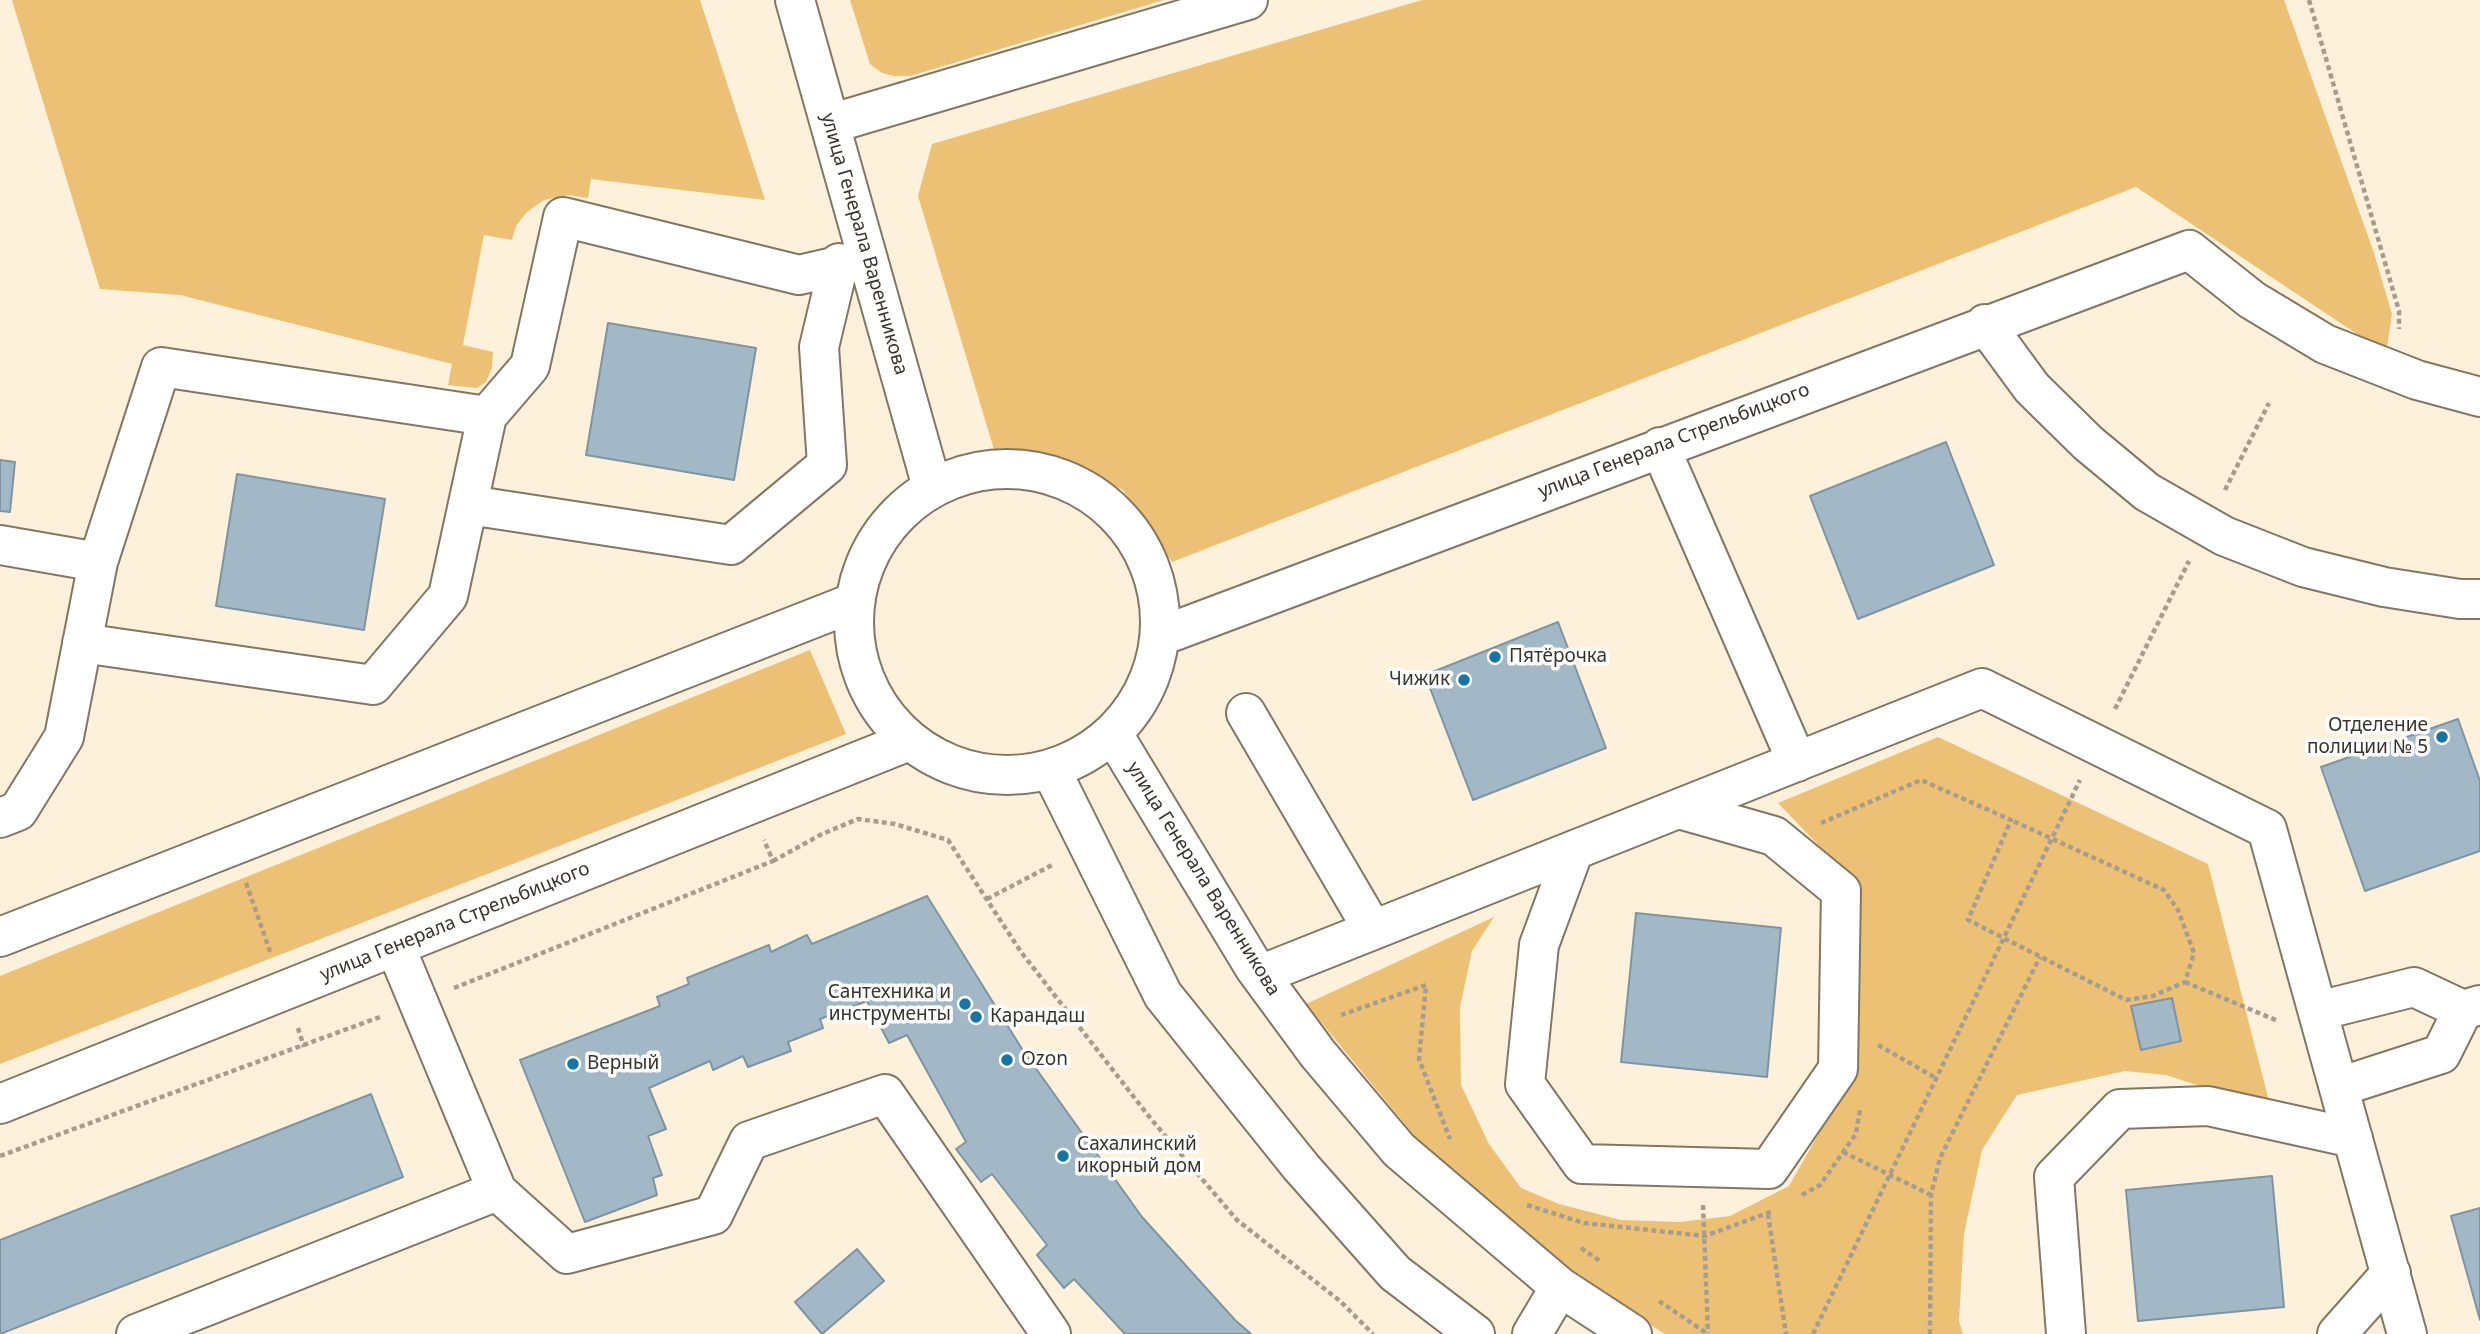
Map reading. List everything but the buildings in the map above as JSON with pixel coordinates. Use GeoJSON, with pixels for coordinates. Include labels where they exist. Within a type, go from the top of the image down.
{"type":"FeatureCollection","features":[{"type":"Feature","properties":{"kind":"street","name":"улица Генерала Варенникова"},"geometry":{"type":"LineString","coordinates":[[795,0],[830,124],[854,261],[932,487]]}},
{"type":"Feature","properties":{"kind":"street"},"geometry":{"type":"LineString","coordinates":[[830,124],[1240,1]]}},
{"type":"Feature","properties":{"kind":"street"},"geometry":{"type":"LineString","coordinates":[[82,643],[373,685],[448,596],[487,416],[530,366],[563,217],[799,275],[854,261]]}},
{"type":"Feature","properties":{"kind":"street","name":"улица Генерала Стрельбицкого"},"geometry":{"type":"LineString","coordinates":[[1161,636],[1660,446],[2189,250],[2252,300],[2315,338],[2385,368]]}},
{"type":"Feature","properties":{"kind":"street"},"geometry":{"type":"LineString","coordinates":[[468,505],[732,545],[827,466],[819,347],[854,261]]}},
{"type":"Feature","properties":{"kind":"street"},"geometry":{"type":"LineString","coordinates":[[1985,324],[2032,388],[2088,443],[2147,492],[2207,526],[2303,567],[2384,587],[2460,599],[2480,599]]}},
{"type":"Feature","properties":{"kind":"street"},"geometry":{"type":"LineString","coordinates":[[0,818],[18,811],[64,737],[98,562],[161,367],[487,416]]}},
{"type":"Feature","properties":{"kind":"street"},"geometry":{"type":"LineString","coordinates":[[2385,368],[2417,380],[2480,397]]}},
{"type":"Feature","properties":{"kind":"street"},"geometry":{"type":"LineString","coordinates":[[1660,446],[1797,762]]}},
{"type":"Feature","properties":{"kind":"street"},"geometry":{"type":"LineString","coordinates":[[1024,468],[1070,481],[1110,507],[1140,544],[1158,588],[1161,636],[1153,672],[1136,706],[1113,734],[1084,756],[1051,770],[1001,776],[952,766],[909,741],[884,713],[865,681],[855,642],[855,602],[868,556],[895,517],[932,487],[977,471],[1024,468]]}},
{"type":"Feature","properties":{"kind":"street"},"geometry":{"type":"LineString","coordinates":[[0,545],[98,562]]}},
{"type":"Feature","properties":{"kind":"street"},"geometry":{"type":"LineString","coordinates":[[0,937],[855,602]]}},
{"type":"Feature","properties":{"kind":"street"},"geometry":{"type":"LineString","coordinates":[[1260,975],[1982,688],[2267,829],[2407,1334]]}},
{"type":"Feature","properties":{"kind":"street"},"geometry":{"type":"LineString","coordinates":[[1246,713],[1373,930]]}},
{"type":"Feature","properties":{"kind":"street","name":"улица Генерала Варенникова"},"geometry":{"type":"LineString","coordinates":[[1113,734],[1260,975],[1318,1054],[1399,1150],[1560,1287],[1632,1334]]}},
{"type":"Feature","properties":{"kind":"street","name":"улица Генерала Стрельбицкого"},"geometry":{"type":"LineString","coordinates":[[0,1104],[909,741]]}},
{"type":"Feature","properties":{"kind":"street"},"geometry":{"type":"LineString","coordinates":[[1051,770],[1163,995],[1301,1167],[1395,1273],[1475,1334]]}},
{"type":"Feature","properties":{"kind":"street"},"geometry":{"type":"LineString","coordinates":[[1574,850],[1539,945],[1525,1084],[1582,1164],[1769,1169],[1838,1069],[1841,891],[1774,836],[1679,808]]}},
{"type":"Feature","properties":{"kind":"street"},"geometry":{"type":"LineString","coordinates":[[395,946],[497,1191],[567,1254],[713,1215],[749,1141],[885,1094],[1051,1334]]}},
{"type":"Feature","properties":{"kind":"street"},"geometry":{"type":"LineString","coordinates":[[2322,1026],[2414,987],[2472,1008],[2441,1054],[2339,1087]]}},
{"type":"Feature","properties":{"kind":"street"},"geometry":{"type":"LineString","coordinates":[[2066,1334],[2054,1177],[2120,1109],[2208,1105],[2353,1138]]}},
{"type":"Feature","properties":{"kind":"street"},"geometry":{"type":"LineString","coordinates":[[136,1334],[497,1191]]}},
{"type":"Feature","properties":{"kind":"street"},"geometry":{"type":"LineString","coordinates":[[2337,1334],[2391,1273]]}},
{"type":"Feature","properties":{"kind":"street"},"geometry":{"type":"LineString","coordinates":[[1532,1334],[1560,1287]]}},
{"type":"Feature","properties":{"kind":"path"},"geometry":{"type":"LineString","coordinates":[[2309,0],[2399,311],[2399,336],[2385,368]]}},
{"type":"Feature","properties":{"kind":"path"},"geometry":{"type":"LineString","coordinates":[[1813,1334],[2097,745],[2269,403]]}},
{"type":"Feature","properties":{"kind":"path"},"geometry":{"type":"LineString","coordinates":[[1827,835],[1817,824],[1921,780],[2164,890],[2178,910],[2194,953],[2185,982]]}},
{"type":"Feature","properties":{"kind":"path"},"geometry":{"type":"LineString","coordinates":[[773,861],[822,834],[858,819],[895,824],[948,840],[1021,952],[1151,1119],[1237,1220],[1340,1301],[1373,1334]]}},
{"type":"Feature","properties":{"kind":"path"},"geometry":{"type":"LineString","coordinates":[[2011,820],[1968,920],[2126,1000],[2153,996],[2185,982],[2322,1026]]}},
{"type":"Feature","properties":{"kind":"path"},"geometry":{"type":"LineString","coordinates":[[233,846],[304,1047]]}},
{"type":"Feature","properties":{"kind":"path"},"geometry":{"type":"LineString","coordinates":[[1930,1334],[1931,1195],[1940,1158],[2040,957]]}},
{"type":"Feature","properties":{"kind":"path"},"geometry":{"type":"LineString","coordinates":[[1871,1041],[1936,1078]]}},
{"type":"Feature","properties":{"kind":"path"},"geometry":{"type":"LineString","coordinates":[[1799,1196],[1820,1185],[1856,1134],[1860,1107]]}},
{"type":"Feature","properties":{"kind":"path"},"geometry":{"type":"LineString","coordinates":[[1843,1152],[1931,1195]]}},
{"type":"Feature","properties":{"kind":"path"},"geometry":{"type":"LineString","coordinates":[[1702,1167],[1708,1334]]}},
{"type":"Feature","properties":{"kind":"path"},"geometry":{"type":"LineString","coordinates":[[1762,1169],[1786,1334]]}},
{"type":"Feature","properties":{"kind":"path"},"geometry":{"type":"LineString","coordinates":[[1768,1213],[1779,1208]]}},
{"type":"Feature","properties":{"kind":"shaded area"},"geometry":{"type":"Polygon","coordinates":[[[12,0],[700,0],[765,200],[591,179],[588,198],[569,195],[544,200],[527,212],[516,226],[512,240],[484,235],[463,345],[493,352],[492,368],[486,382],[477,388],[448,385],[452,364],[180,295],[100,289],[12,0]]]}},
{"type":"Feature","properties":{"kind":"shaded area"},"geometry":{"type":"Polygon","coordinates":[[[850,0],[1164,0],[910,76],[894,76],[882,73],[870,64],[850,0]]]}},
{"type":"Feature","properties":{"kind":"shaded area"},"geometry":{"type":"Polygon","coordinates":[[[1422,0],[2284,0],[2374,253],[2392,314],[2387,347],[2372,344],[2136,187],[1172,562],[1123,490],[1041,452],[995,453],[918,196],[932,144],[1422,0]]]}},
{"type":"Feature","properties":{"kind":"shaded area"},"geometry":{"type":"Polygon","coordinates":[[[810,650],[846,734],[0,1064],[0,976],[810,650]]]}},
{"type":"Feature","properties":{"kind":"shaded area"},"geometry":{"type":"Polygon","coordinates":[[[1938,737],[2208,864],[2271,1109],[2166,1075],[2125,1071],[2017,1095],[1982,1150],[1964,1234],[1959,1321],[1963,1334],[1665,1334],[1560,1267],[1437,1163],[1306,1004],[1494,917],[1472,951],[1460,1007],[1461,1085],[1489,1144],[1521,1188],[1559,1204],[1621,1220],[1680,1222],[1730,1216],[1789,1186],[1856,1068],[1851,879],[1778,803],[1938,737]]]}},
{"type":"Feature","properties":{"kind":"place","name":"Пятёрочка"},"geometry":{"type":"Point","coordinates":[1495,657]}},
{"type":"Feature","properties":{"kind":"place","name":"Чижик"},"geometry":{"type":"Point","coordinates":[1464,680]}},
{"type":"Feature","properties":{"kind":"place","name":"Отделение полиции № 5"},"geometry":{"type":"Point","coordinates":[2442,737]}},
{"type":"Feature","properties":{"kind":"place","name":"Сантехника и инструменты"},"geometry":{"type":"Point","coordinates":[965,1004]}},
{"type":"Feature","properties":{"kind":"place","name":"Карандаш"},"geometry":{"type":"Point","coordinates":[976,1017]}},
{"type":"Feature","properties":{"kind":"place","name":"Ozon"},"geometry":{"type":"Point","coordinates":[1007,1060]}},
{"type":"Feature","properties":{"kind":"place","name":"Верный"},"geometry":{"type":"Point","coordinates":[573,1064]}},
{"type":"Feature","properties":{"kind":"place","name":"Сахалинский икорный дом"},"geometry":{"type":"Point","coordinates":[1063,1156]}}]}
